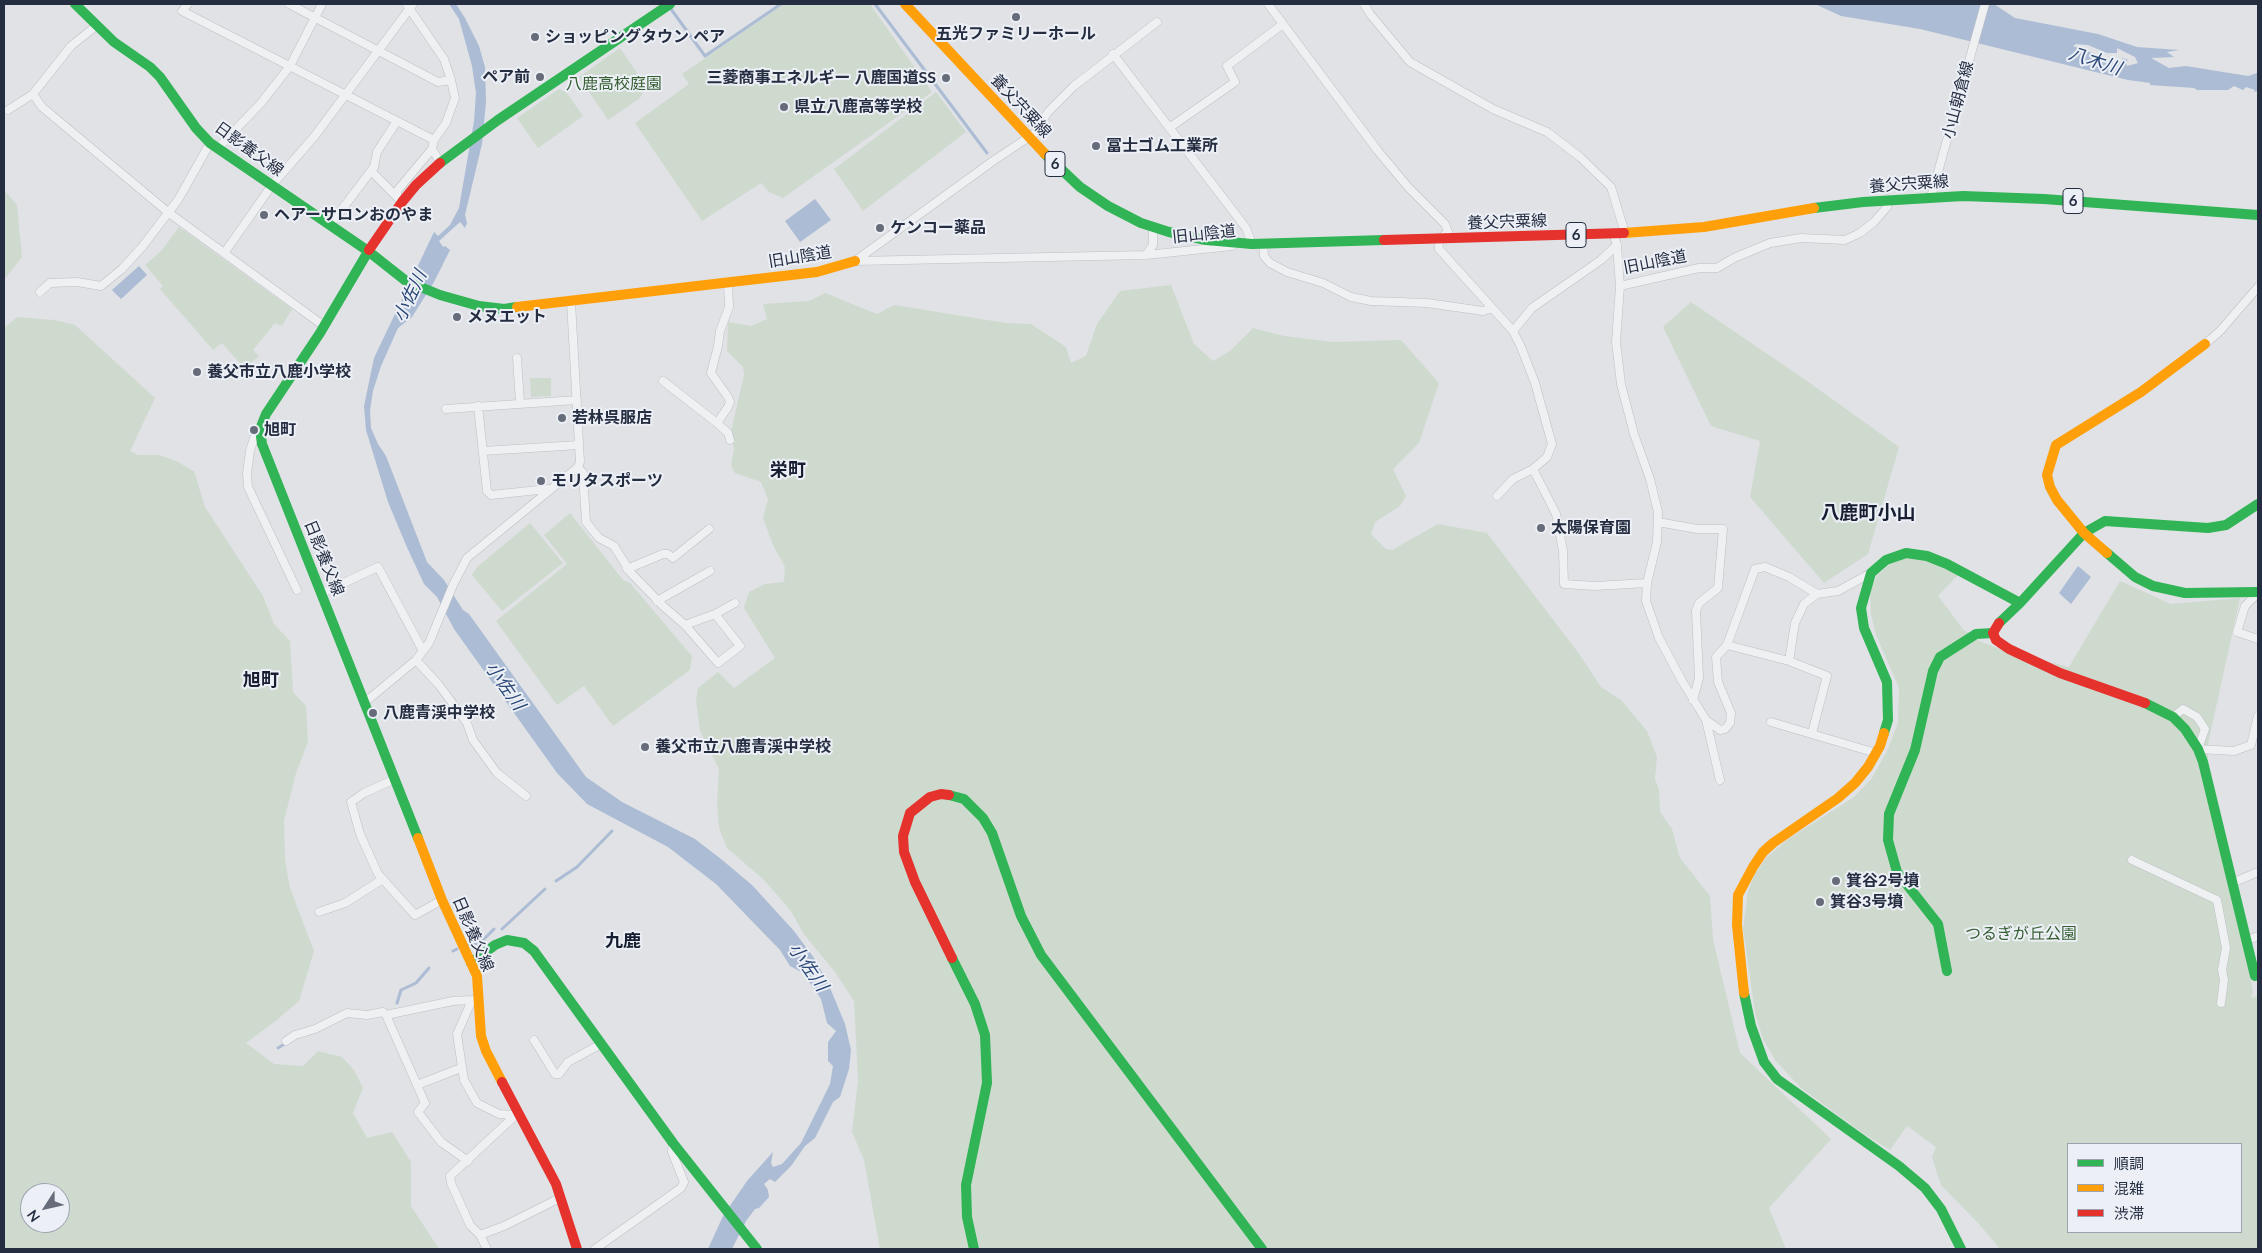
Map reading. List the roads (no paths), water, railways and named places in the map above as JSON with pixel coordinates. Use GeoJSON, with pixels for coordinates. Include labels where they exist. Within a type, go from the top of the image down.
{"type":"FeatureCollection","features":[{"type":"Feature","properties":{"kind":"street","name":"日影養父線"},"geometry":{"type":"LineString","coordinates":[[75,4],[114,42],[150,67],[160,77],[196,128],[214,146],[368,251]]}},
{"type":"Feature","properties":{"kind":"street"},"geometry":{"type":"LineString","coordinates":[[188,4],[182,11],[434,140]]}},
{"type":"Feature","properties":{"kind":"street"},"geometry":{"type":"LineString","coordinates":[[289,4],[438,82],[451,80]]}},
{"type":"Feature","properties":{"kind":"street"},"geometry":{"type":"LineString","coordinates":[[40,292],[50,283],[77,282],[101,286],[122,269],[169,213],[214,146],[261,103],[290,66],[322,4]]}},
{"type":"Feature","properties":{"kind":"street"},"geometry":{"type":"LineString","coordinates":[[297,590],[248,488],[247,473],[250,451],[266,414],[324,326],[400,200],[443,160],[498,120],[670,4]]}},
{"type":"Feature","properties":{"kind":"street","name":"養父宍粟線"},"geometry":{"type":"LineString","coordinates":[[905,4],[1029,137],[1080,187],[1108,206],[1154,227],[1206,240],[1257,244],[1625,233],[1704,227],[1814,208],[1932,197],[2000,196],[2258,215]]}},
{"type":"Feature","properties":{"kind":"street"},"geometry":{"type":"LineString","coordinates":[[1268,4],[1378,151],[1408,187],[1445,224],[1448,232],[1438,240],[1439,249],[1513,331],[1535,383],[1552,444],[1547,457],[1533,469],[1513,479],[1498,496]]}},
{"type":"Feature","properties":{"kind":"street"},"geometry":{"type":"LineString","coordinates":[[1364,4],[1370,14],[1410,62],[1493,109],[1547,132],[1580,157],[1612,187],[1625,233]]}},
{"type":"Feature","properties":{"kind":"street","name":"小山朝倉線"},"geometry":{"type":"LineString","coordinates":[[1932,197],[1985,4]]}},
{"type":"Feature","properties":{"kind":"street"},"geometry":{"type":"LineString","coordinates":[[225,252],[272,186],[314,137],[410,5],[444,59],[455,98],[446,123],[434,140],[432,149],[398,191],[400,200]]}},
{"type":"Feature","properties":{"kind":"street"},"geometry":{"type":"LineString","coordinates":[[855,261],[1034,134],[1048,112],[1074,86],[1113,54],[1157,22]]}},
{"type":"Feature","properties":{"kind":"street"},"geometry":{"type":"LineString","coordinates":[[1169,128],[1234,82],[1227,66],[1283,24]]}},
{"type":"Feature","properties":{"kind":"street"},"geometry":{"type":"LineString","coordinates":[[8,110],[33,94],[71,46],[96,26]]}},
{"type":"Feature","properties":{"kind":"street"},"geometry":{"type":"LineString","coordinates":[[1113,54],[1246,228],[1270,263],[1287,272],[1323,283],[1351,297],[1371,301],[1427,303],[1484,311],[1492,308]]}},
{"type":"Feature","properties":{"kind":"street"},"geometry":{"type":"LineString","coordinates":[[33,94],[42,107],[169,213],[324,326]]}},
{"type":"Feature","properties":{"kind":"street"},"geometry":{"type":"LineString","coordinates":[[330,225],[371,171],[376,162],[377,152],[397,121]]}},
{"type":"Feature","properties":{"kind":"street"},"geometry":{"type":"LineString","coordinates":[[432,149],[443,160]]}},
{"type":"Feature","properties":{"kind":"street"},"geometry":{"type":"LineString","coordinates":[[371,171],[400,200]]}},
{"type":"Feature","properties":{"kind":"street","name":"旧山陰道"},"geometry":{"type":"LineString","coordinates":[[1617,245],[1620,286],[1699,268],[1717,268],[1734,258],[1770,243],[1801,238],[1845,240],[1860,233],[1874,222],[1887,207],[1887,200]]}},
{"type":"Feature","properties":{"kind":"street"},"geometry":{"type":"LineString","coordinates":[[1146,255],[1153,245],[1154,227]]}},
{"type":"Feature","properties":{"kind":"street"},"geometry":{"type":"LineString","coordinates":[[1613,233],[1617,245]]}},
{"type":"Feature","properties":{"kind":"street","name":"旧山陰道"},"geometry":{"type":"LineString","coordinates":[[368,251],[406,281],[440,295],[498,310],[817,272],[855,261],[1146,255],[1257,244]]}},
{"type":"Feature","properties":{"kind":"street","name":"旧山陰道"},"geometry":{"type":"LineString","coordinates":[[1513,331],[1532,308],[1601,260],[1617,245]]}},
{"type":"Feature","properties":{"kind":"street"},"geometry":{"type":"LineString","coordinates":[[716,422],[730,402],[711,373],[722,323],[729,307],[728,283]]}},
{"type":"Feature","properties":{"kind":"street"},"geometry":{"type":"LineString","coordinates":[[1620,286],[1616,342],[1621,384],[1658,512],[1657,542],[1647,583],[1646,601],[1659,638],[1706,720],[1720,780]]}},
{"type":"Feature","properties":{"kind":"street"},"geometry":{"type":"LineString","coordinates":[[2258,287],[2220,331],[2191,356],[2141,392],[2056,446],[2047,475],[2050,487],[2057,500],[2084,532],[2135,577],[2153,586],[2185,593],[2258,592]]}},
{"type":"Feature","properties":{"kind":"street"},"geometry":{"type":"LineString","coordinates":[[364,703],[416,660],[430,643],[453,584],[463,564],[477,548],[578,467],[580,462],[577,400],[570,302]]}},
{"type":"Feature","properties":{"kind":"street"},"geometry":{"type":"LineString","coordinates":[[516,358],[520,403]]}},
{"type":"Feature","properties":{"kind":"street"},"geometry":{"type":"LineString","coordinates":[[663,381],[716,422],[728,433],[730,440]]}},
{"type":"Feature","properties":{"kind":"street"},"geometry":{"type":"LineString","coordinates":[[446,410],[478,406],[577,400]]}},
{"type":"Feature","properties":{"kind":"street"},"geometry":{"type":"LineString","coordinates":[[478,406],[487,491],[491,495],[549,489]]}},
{"type":"Feature","properties":{"kind":"street","name":"日影養父線"},"geometry":{"type":"LineString","coordinates":[[260,430],[262,444],[442,900],[477,976],[475,1000],[484,1043],[516,1114],[556,1184],[569,1232],[577,1249]]}},
{"type":"Feature","properties":{"kind":"street"},"geometry":{"type":"LineString","coordinates":[[483,451],[579,444]]}},
{"type":"Feature","properties":{"kind":"street"},"geometry":{"type":"LineString","coordinates":[[578,467],[583,473],[586,522],[599,538],[614,546],[627,569],[657,601],[685,625],[718,663],[740,646],[715,614]]}},
{"type":"Feature","properties":{"kind":"street"},"geometry":{"type":"LineString","coordinates":[[1533,469],[1556,514],[1563,551],[1564,584],[1596,586],[1647,583]]}},
{"type":"Feature","properties":{"kind":"street"},"geometry":{"type":"LineString","coordinates":[[2255,976],[2198,749],[2185,729],[2173,717],[2149,704],[2045,666],[2009,649],[1996,640],[1993,633],[1996,625],[2020,603],[2084,532],[2105,521],[2208,528],[2226,525],[2258,504]]}},
{"type":"Feature","properties":{"kind":"street"},"geometry":{"type":"LineString","coordinates":[[1658,522],[1697,529],[1723,529],[1718,588],[1699,603],[1696,611],[1699,678],[1693,700]]}},
{"type":"Feature","properties":{"kind":"street"},"geometry":{"type":"LineString","coordinates":[[627,569],[663,554],[668,554],[673,558],[709,528]]}},
{"type":"Feature","properties":{"kind":"street"},"geometry":{"type":"LineString","coordinates":[[1789,661],[1795,623],[1804,604],[1817,594],[1838,591],[1871,572],[1886,560],[1906,553],[1927,556],[1947,564],[2020,603]]}},
{"type":"Feature","properties":{"kind":"street"},"geometry":{"type":"LineString","coordinates":[[374,559],[423,651]]}},
{"type":"Feature","properties":{"kind":"street"},"geometry":{"type":"LineString","coordinates":[[322,593],[378,567]]}},
{"type":"Feature","properties":{"kind":"street"},"geometry":{"type":"LineString","coordinates":[[1706,720],[1720,730],[1726,729],[1730,723],[1731,713],[1716,672],[1716,657],[1727,645],[1755,569],[1765,567],[1789,577],[1817,594]]}},
{"type":"Feature","properties":{"kind":"street"},"geometry":{"type":"LineString","coordinates":[[657,601],[710,571]]}},
{"type":"Feature","properties":{"kind":"street"},"geometry":{"type":"LineString","coordinates":[[1871,572],[1861,608],[1864,628],[1887,682],[1890,701],[1888,720],[1876,753],[1855,783],[1838,798],[1773,843],[1753,867],[1738,895],[1737,925],[1744,991],[1751,1026],[1759,1051],[1777,1079],[1899,1166],[1925,1188],[1942,1209],[1961,1249]]}},
{"type":"Feature","properties":{"kind":"street"},"geometry":{"type":"LineString","coordinates":[[2258,592],[2245,606],[2237,632],[2258,639]]}},
{"type":"Feature","properties":{"kind":"street"},"geometry":{"type":"LineString","coordinates":[[685,625],[715,614],[735,603]]}},
{"type":"Feature","properties":{"kind":"street"},"geometry":{"type":"LineString","coordinates":[[1947,971],[1938,924],[1898,872],[1888,840],[1889,814],[1915,750],[1934,671],[1940,657],[1976,634],[1993,633]]}},
{"type":"Feature","properties":{"kind":"street"},"geometry":{"type":"LineString","coordinates":[[1727,645],[1789,661],[1827,676],[1812,733]]}},
{"type":"Feature","properties":{"kind":"street"},"geometry":{"type":"LineString","coordinates":[[416,660],[439,685],[466,723],[472,740],[497,773],[526,796]]}},
{"type":"Feature","properties":{"kind":"street"},"geometry":{"type":"LineString","coordinates":[[2173,717],[2183,710],[2197,717],[2204,729],[2198,749]]}},
{"type":"Feature","properties":{"kind":"street"},"geometry":{"type":"LineString","coordinates":[[2198,749],[2234,752],[2251,745],[2258,716]]}},
{"type":"Feature","properties":{"kind":"street"},"geometry":{"type":"LineString","coordinates":[[1771,722],[1876,753]]}},
{"type":"Feature","properties":{"kind":"street"},"geometry":{"type":"LineString","coordinates":[[395,779],[364,793],[351,802],[360,834],[372,864],[415,915],[442,900]]}},
{"type":"Feature","properties":{"kind":"street"},"geometry":{"type":"LineString","coordinates":[[974,1249],[967,1217],[966,1185],[987,1084],[985,1035],[976,1004],[915,882],[904,852],[903,836],[910,813],[930,797],[941,794],[964,799],[983,818],[992,833],[1021,916],[1041,955],[1262,1249]]}},
{"type":"Feature","properties":{"kind":"street"},"geometry":{"type":"LineString","coordinates":[[2132,860],[2216,900],[2226,948],[2222,970],[2224,980],[2221,1003]]}},
{"type":"Feature","properties":{"kind":"street"},"geometry":{"type":"LineString","coordinates":[[2232,882],[2258,872]]}},
{"type":"Feature","properties":{"kind":"street"},"geometry":{"type":"LineString","coordinates":[[319,912],[346,903],[383,879]]}},
{"type":"Feature","properties":{"kind":"street"},"geometry":{"type":"LineString","coordinates":[[2246,941],[2258,936]]}},
{"type":"Feature","properties":{"kind":"street"},"geometry":{"type":"LineString","coordinates":[[471,963],[496,945],[507,940],[524,943],[534,951],[673,1144],[757,1249]]}},
{"type":"Feature","properties":{"kind":"street"},"geometry":{"type":"LineString","coordinates":[[386,1015],[452,1001],[475,1000]]}},
{"type":"Feature","properties":{"kind":"street"},"geometry":{"type":"LineString","coordinates":[[475,1000],[457,1034],[461,1068],[466,1086],[477,1103],[499,1114],[516,1114]]}},
{"type":"Feature","properties":{"kind":"street"},"geometry":{"type":"LineString","coordinates":[[286,1041],[347,1013],[367,1015],[382,1012],[386,1015],[425,1103],[418,1112],[441,1142],[468,1161]]}},
{"type":"Feature","properties":{"kind":"street"},"geometry":{"type":"LineString","coordinates":[[534,1040],[555,1074],[559,1074],[568,1062],[601,1044]]}},
{"type":"Feature","properties":{"kind":"street"},"geometry":{"type":"LineString","coordinates":[[417,1085],[461,1068]]}},
{"type":"Feature","properties":{"kind":"street"},"geometry":{"type":"LineString","coordinates":[[487,1249],[480,1235],[470,1225],[451,1183],[450,1176],[516,1114]]}},
{"type":"Feature","properties":{"kind":"street"},"geometry":{"type":"LineString","coordinates":[[595,1249],[681,1188],[684,1182],[672,1152],[673,1144]]}},
{"type":"Feature","properties":{"kind":"street"},"geometry":{"type":"LineString","coordinates":[[480,1235],[504,1226],[560,1198]]}},
{"type":"Feature","properties":{"kind":"water","name":"小佐川"},"geometry":{"type":"Polygon","coordinates":[[[449,4],[456,4],[465,18],[479,46],[485,67],[486,102],[482,144],[465,215],[467,223],[465,228],[460,222],[439,241],[443,247],[445,246],[450,250],[434,282],[412,317],[398,328],[381,366],[373,391],[370,410],[371,428],[386,456],[427,562],[444,580],[463,610],[469,614],[586,777],[622,802],[695,839],[752,885],[794,931],[814,958],[828,983],[845,1024],[851,1050],[849,1069],[840,1097],[833,1102],[815,1138],[805,1146],[791,1166],[775,1182],[770,1179],[764,1184],[768,1190],[769,1197],[759,1208],[755,1209],[746,1221],[732,1249],[708,1249],[723,1216],[747,1181],[773,1152],[771,1163],[773,1167],[782,1164],[801,1143],[830,1084],[833,1066],[828,1061],[828,1042],[836,1031],[827,1023],[821,999],[803,973],[790,966],[780,950],[716,884],[668,847],[587,804],[557,773],[454,629],[437,597],[424,584],[388,502],[366,430],[364,406],[374,358],[434,232],[438,236],[450,225],[459,208],[474,121],[476,93],[472,66],[459,19],[449,4]]]}},
{"type":"Feature","properties":{"kind":"water","name":"八木川"},"geometry":{"type":"Polygon","coordinates":[[[1815,4],[1994,4],[2015,18],[2098,34],[2137,47],[2179,50],[2167,52],[2174,57],[2151,58],[2169,68],[2186,66],[2248,76],[2257,73],[2258,91],[2254,92],[2255,90],[2246,87],[2243,90],[2234,86],[2228,90],[2197,90],[2194,88],[2150,85],[2150,83],[2128,80],[1920,29],[1841,16],[1815,4]],[[2076,44],[2073,46],[2118,64],[2123,61],[2122,58],[2128,60],[2126,62],[2127,66],[2138,63],[2135,57],[2117,48],[2117,53],[2107,53],[2088,45],[2076,44]]]}},
{"type":"Feature","properties":{"kind":"water"},"geometry":{"type":"Polygon","coordinates":[[[815,199],[831,220],[800,242],[785,221],[815,199]]]}},
{"type":"Feature","properties":{"kind":"water"},"geometry":{"type":"Polygon","coordinates":[[[139,266],[147,275],[121,299],[112,290],[139,266]]]}},
{"type":"Feature","properties":{"kind":"water"},"geometry":{"type":"Polygon","coordinates":[[[2078,566],[2091,577],[2071,604],[2059,593],[2078,566]]]}},
{"type":"Feature","properties":{"kind":"waterway"},"geometry":{"type":"LineString","coordinates":[[671,9],[705,56],[781,4]]}},
{"type":"Feature","properties":{"kind":"waterway"},"geometry":{"type":"LineString","coordinates":[[875,4],[987,153]]}},
{"type":"Feature","properties":{"kind":"waterway"},"geometry":{"type":"LineString","coordinates":[[556,881],[577,867],[612,831]]}},
{"type":"Feature","properties":{"kind":"waterway"},"geometry":{"type":"LineString","coordinates":[[502,929],[545,889]]}},
{"type":"Feature","properties":{"kind":"waterway"},"geometry":{"type":"LineString","coordinates":[[468,945],[480,943],[494,929]]}},
{"type":"Feature","properties":{"kind":"waterway"},"geometry":{"type":"LineString","coordinates":[[453,951],[457,949]]}},
{"type":"Feature","properties":{"kind":"waterway"},"geometry":{"type":"LineString","coordinates":[[397,1003],[401,990],[416,983],[429,968]]}},
{"type":"Feature","properties":{"kind":"waterway"},"geometry":{"type":"LineString","coordinates":[[278,1048],[286,1043]]}},
{"type":"Feature","properties":{"kind":"place","name":"五光ファミリーホール"},"geometry":{"type":"Point","coordinates":[1016,17]}},
{"type":"Feature","properties":{"kind":"place","name":"ショッピングタウン ペア"},"geometry":{"type":"Point","coordinates":[535,37]}},
{"type":"Feature","properties":{"kind":"place","name":"ペア前"},"geometry":{"type":"Point","coordinates":[540,77]}},
{"type":"Feature","properties":{"kind":"place","name":"三菱商事エネルギー 八鹿国道SS"},"geometry":{"type":"Point","coordinates":[946,78]}},
{"type":"Feature","properties":{"kind":"place","name":"県立八鹿高等学校"},"geometry":{"type":"Point","coordinates":[784,107]}},
{"type":"Feature","properties":{"kind":"place","name":"冨士ゴム工業所"},"geometry":{"type":"Point","coordinates":[1096,146]}},
{"type":"Feature","properties":{"kind":"place","name":"ヘアーサロンおのやま"},"geometry":{"type":"Point","coordinates":[264,215]}},
{"type":"Feature","properties":{"kind":"place","name":"ケンコー薬品"},"geometry":{"type":"Point","coordinates":[880,228]}},
{"type":"Feature","properties":{"kind":"place","name":"メヌエット"},"geometry":{"type":"Point","coordinates":[457,317]}},
{"type":"Feature","properties":{"kind":"place","name":"養父市立八鹿小学校"},"geometry":{"type":"Point","coordinates":[197,372]}},
{"type":"Feature","properties":{"kind":"place","name":"若林呉服店"},"geometry":{"type":"Point","coordinates":[562,418]}},
{"type":"Feature","properties":{"kind":"place","name":"旭町"},"geometry":{"type":"Point","coordinates":[254,430]}},
{"type":"Feature","properties":{"kind":"place","name":"モリタスポーツ"},"geometry":{"type":"Point","coordinates":[541,481]}},
{"type":"Feature","properties":{"kind":"place","name":"太陽保育園"},"geometry":{"type":"Point","coordinates":[1541,528]}},
{"type":"Feature","properties":{"kind":"place","name":"八鹿青渓中学校"},"geometry":{"type":"Point","coordinates":[373,713]}},
{"type":"Feature","properties":{"kind":"place","name":"養父市立八鹿青渓中学校"},"geometry":{"type":"Point","coordinates":[645,747]}},
{"type":"Feature","properties":{"kind":"place","name":"箕谷2号墳"},"geometry":{"type":"Point","coordinates":[1836,881]}},
{"type":"Feature","properties":{"kind":"place","name":"箕谷3号墳"},"geometry":{"type":"Point","coordinates":[1820,902]}},
{"type":"Feature","properties":{"kind":"district","name":"栄町"},"geometry":{"type":"Point","coordinates":[788,470]}},
{"type":"Feature","properties":{"kind":"district","name":"八鹿町小山"},"geometry":{"type":"Point","coordinates":[1868,513]}},
{"type":"Feature","properties":{"kind":"district","name":"旭町"},"geometry":{"type":"Point","coordinates":[261,680]}},
{"type":"Feature","properties":{"kind":"district","name":"九鹿"},"geometry":{"type":"Point","coordinates":[623,941]}},
{"type":"Feature","properties":{"kind":"park label","name":"八鹿高校庭園"},"geometry":{"type":"Point","coordinates":[614,84]}},
{"type":"Feature","properties":{"kind":"park label","name":"つるぎが丘公園"},"geometry":{"type":"Point","coordinates":[2021,934]}}]}
